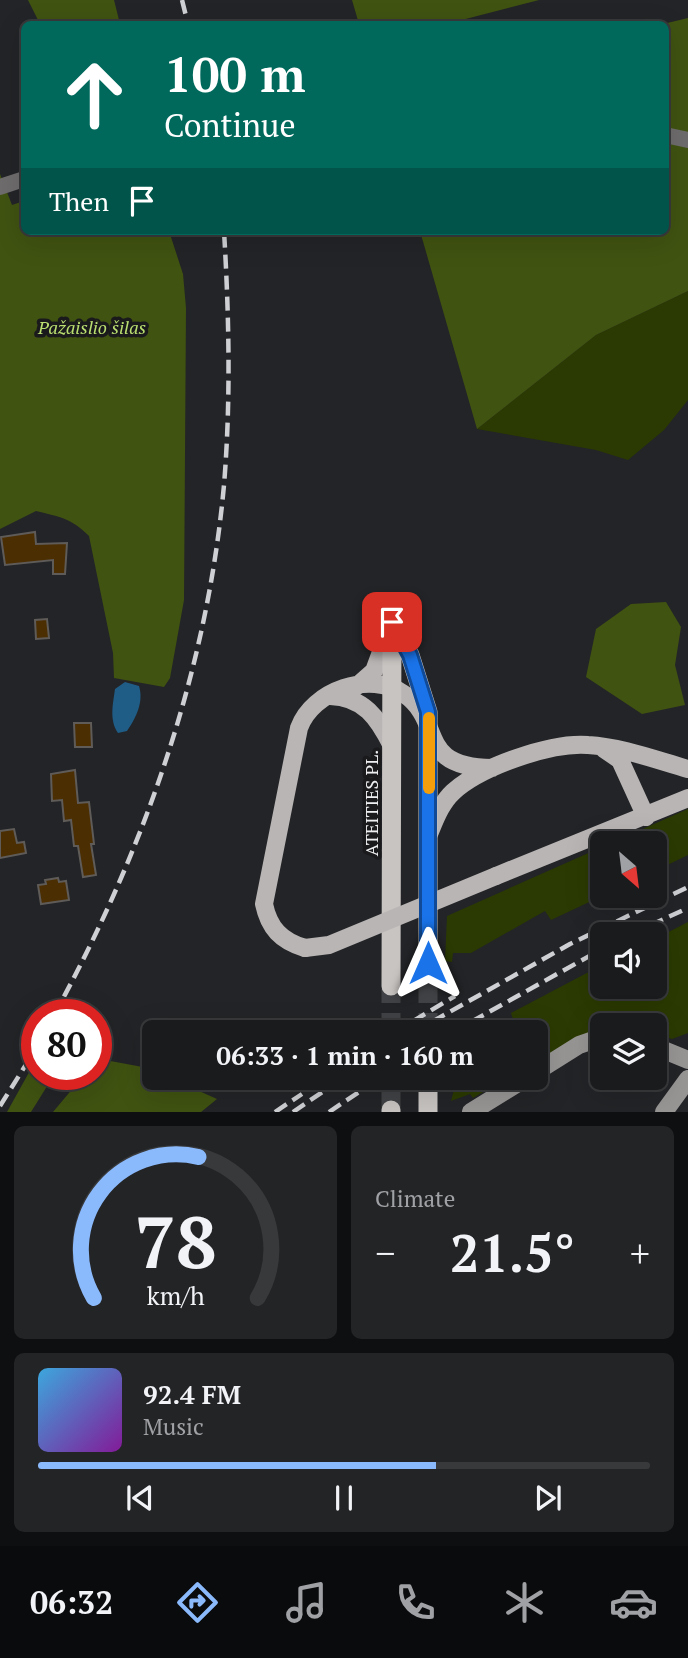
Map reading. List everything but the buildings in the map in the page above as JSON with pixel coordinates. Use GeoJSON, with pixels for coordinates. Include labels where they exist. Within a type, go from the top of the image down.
{"type":"FeatureCollection","features":[{"type":"Feature","properties":{"kind":"highway","name":"ATEITIES PL."},"geometry":{"type":"LineString","coordinates":[[391,985],[392,622]]}},
{"type":"Feature","properties":{"kind":"highway"},"geometry":{"type":"LineString","coordinates":[[392,622],[419,680],[428,712],[428,963]]}},
{"type":"Feature","properties":{"kind":"highway"},"geometry":{"type":"LineString","coordinates":[[428,1090],[428,1112]]}},
{"type":"Feature","properties":{"kind":"main road"},"geometry":{"type":"LineString","coordinates":[[357,686],[374,671],[392,622]]}},
{"type":"Feature","properties":{"kind":"main road"},"geometry":{"type":"LineString","coordinates":[[492,768],[458,764],[430,738],[426,721],[416,706],[404,694],[392,688],[357,686],[326,696],[309,709],[299,728],[265,891],[264,904],[272,928],[292,944],[304,948],[329,945],[688,798]]}},
{"type":"Feature","properties":{"kind":"main road"},"geometry":{"type":"LineString","coordinates":[[326,696],[342,696],[366,707],[381,724],[392,746]]}},
{"type":"Feature","properties":{"kind":"main road"},"geometry":{"type":"LineString","coordinates":[[429,835],[451,794],[492,768],[566,746],[598,746],[688,769]]}},
{"type":"Feature","properties":{"kind":"main road"},"geometry":{"type":"LineString","coordinates":[[598,746],[620,760],[646,817]]}},
{"type":"Feature","properties":{"kind":"main road"},"geometry":{"type":"LineString","coordinates":[[548,1064],[590,1041]]}},
{"type":"Feature","properties":{"kind":"main road"},"geometry":{"type":"LineString","coordinates":[[667,1051],[688,1060]]}},
{"type":"Feature","properties":{"kind":"main road"},"geometry":{"type":"LineString","coordinates":[[664,1112],[688,1080]]}},
{"type":"Feature","properties":{"kind":"main road"},"geometry":{"type":"LineString","coordinates":[[471,1112],[507,1090]]}},
{"type":"Feature","properties":{"kind":"street"},"geometry":{"type":"LineString","coordinates":[[669,136],[688,140]]}},
{"type":"Feature","properties":{"kind":"street"},"geometry":{"type":"LineString","coordinates":[[0,187],[21,180]]}},
{"type":"Feature","properties":{"kind":"green space"},"geometry":{"type":"Polygon","coordinates":[[[28,0],[114,0],[119,21],[38,21],[28,0]]]}},
{"type":"Feature","properties":{"kind":"green space"},"geometry":{"type":"Polygon","coordinates":[[[352,0],[539,0],[458,21],[358,21],[352,0]]]}},
{"type":"Feature","properties":{"kind":"green space"},"geometry":{"type":"Polygon","coordinates":[[[688,18],[688,291],[596,335],[477,429],[421,235],[669,235],[669,23],[688,18]]]}},
{"type":"Feature","properties":{"kind":"green space","name":"Pažaislio šilas"},"geometry":{"type":"Polygon","coordinates":[[[0,174],[12,205],[21,202],[21,235],[170,235],[183,274],[186,308],[184,600],[170,678],[164,687],[114,678],[113,653],[89,536],[83,530],[59,517],[36,511],[0,529],[0,174]]]}},
{"type":"Feature","properties":{"kind":"green space"},"geometry":{"type":"Polygon","coordinates":[[[688,291],[688,400],[664,430],[628,460],[596,450],[477,429],[596,335],[688,291]]]}},
{"type":"Feature","properties":{"kind":"green space"},"geometry":{"type":"Polygon","coordinates":[[[666,602],[681,627],[675,665],[685,705],[642,714],[586,677],[596,629],[631,604],[666,602]]]}},
{"type":"Feature","properties":{"kind":"green space"},"geometry":{"type":"Polygon","coordinates":[[[688,809],[688,855],[667,865],[667,831],[638,831],[688,809]]]}},
{"type":"Feature","properties":{"kind":"green space"},"geometry":{"type":"Polygon","coordinates":[[[590,852],[590,902],[551,920],[545,911],[471,953],[453,953],[452,962],[445,961],[447,916],[590,852]]]}},
{"type":"Feature","properties":{"kind":"green space"},"geometry":{"type":"Polygon","coordinates":[[[688,922],[688,1033],[672,1039],[667,1037],[667,1013],[590,1013],[590,1032],[548,1055],[548,1020],[511,1020],[511,1013],[590,971],[590,999],[667,999],[667,933],[688,922]]]}},
{"type":"Feature","properties":{"kind":"green space"},"geometry":{"type":"Polygon","coordinates":[[[112,1061],[142,1067],[142,1090],[197,1090],[217,1099],[201,1112],[53,1112],[71,1090],[112,1090],[112,1061]]]}},
{"type":"Feature","properties":{"kind":"green space"},"geometry":{"type":"Polygon","coordinates":[[[21,1087],[21,1090],[45,1090],[31,1112],[7,1112],[21,1087]]]}},
{"type":"Feature","properties":{"kind":"green space"},"geometry":{"type":"Polygon","coordinates":[[[454,1090],[487,1090],[473,1098],[470,1094],[451,1101],[454,1090]]]}},
{"type":"Feature","properties":{"kind":"water"},"geometry":{"type":"Polygon","coordinates":[[[125,682],[139,686],[140,704],[127,731],[118,733],[113,717],[113,700],[115,689],[125,682]]]}},
{"type":"Feature","properties":{"kind":"tunnel"},"geometry":{"type":"LineString","coordinates":[[428,963],[428,1020]]}},
{"type":"Feature","properties":{"kind":"tunnel"},"geometry":{"type":"LineString","coordinates":[[391,986],[391,1020]]}},
{"type":"Feature","properties":{"kind":"tunnel"},"geometry":{"type":"LineString","coordinates":[[391,1090],[391,1110]]}},
{"type":"Feature","properties":{"kind":"railway"},"geometry":{"type":"LineString","coordinates":[[182,0],[187,21]]}},
{"type":"Feature","properties":{"kind":"railway"},"geometry":{"type":"LineString","coordinates":[[62,999],[116,889],[143,825],[166,759],[203,624],[216,555],[228,421],[224,235]]}},
{"type":"Feature","properties":{"kind":"railway"},"geometry":{"type":"LineString","coordinates":[[435,1020],[570,944],[688,887]]}},
{"type":"Feature","properties":{"kind":"railway"},"geometry":{"type":"LineString","coordinates":[[657,922],[688,908]]}},
{"type":"Feature","properties":{"kind":"railway"},"geometry":{"type":"LineString","coordinates":[[475,1020],[590,956]]}},
{"type":"Feature","properties":{"kind":"railway"},"geometry":{"type":"LineString","coordinates":[[415,1020],[455,996]]}},
{"type":"Feature","properties":{"kind":"railway"},"geometry":{"type":"LineString","coordinates":[[0,1106],[21,1073]]}},
{"type":"Feature","properties":{"kind":"railway"},"geometry":{"type":"LineString","coordinates":[[293,1112],[325,1090]]}},
{"type":"Feature","properties":{"kind":"railway"},"geometry":{"type":"LineString","coordinates":[[329,1112],[362,1090]]}},
{"type":"Feature","properties":{"kind":"railway"},"geometry":{"type":"LineString","coordinates":[[275,1112],[302,1094]]}},
{"type":"Feature","properties":{"kind":"slow traffic"},"geometry":{"type":"LineString","coordinates":[[429,718],[429,788]]}},
{"type":"Feature","properties":{"kind":"route"},"geometry":{"type":"LineString","coordinates":[[392,622],[410,655],[428,712],[428,963]]}}]}
